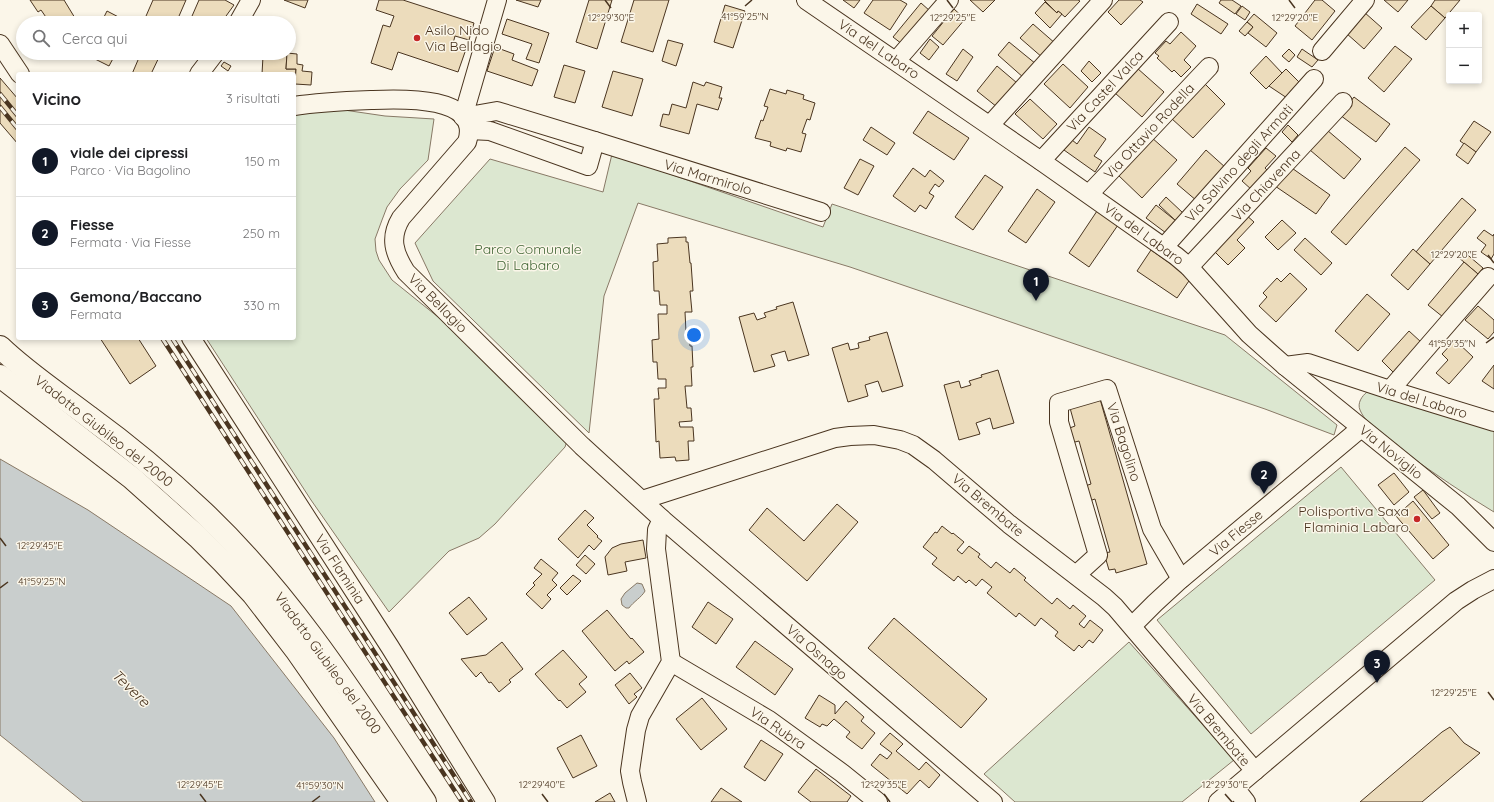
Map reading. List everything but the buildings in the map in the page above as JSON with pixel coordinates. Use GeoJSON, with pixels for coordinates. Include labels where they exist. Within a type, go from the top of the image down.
{"type":"FeatureCollection","features":[{"type":"Feature","properties":{"kind":"highway","name":"Viadotto Giubileo del 2000"},"geometry":{"type":"LineString","coordinates":[[0,347],[33,375],[108,430],[152,466],[224,532],[262,573],[302,623],[425,802]]}},
{"type":"Feature","properties":{"kind":"highway","name":"Viadotto Giubileo del 2000"},"geometry":{"type":"LineString","coordinates":[[0,376],[142,486],[223,562],[253,594],[296,650],[402,802]]}},
{"type":"Feature","properties":{"kind":"street","name":"Via Bellagio"},"geometry":{"type":"LineString","coordinates":[[497,0],[466,124],[468,137],[464,145],[401,218],[396,226],[394,241],[398,258],[406,272],[413,280],[582,446],[642,500]]}},
{"type":"Feature","properties":{"kind":"street","name":"Via del Labaro"},"geometry":{"type":"LineString","coordinates":[[806,0],[1042,160],[1164,247],[1189,267],[1250,334],[1285,366],[1308,363],[1494,422]]}},
{"type":"Feature","properties":{"kind":"street"},"geometry":{"type":"LineString","coordinates":[[896,61],[949,0]]}},
{"type":"Feature","properties":{"kind":"street"},"geometry":{"type":"LineString","coordinates":[[990,125],[1103,0]]}},
{"type":"Feature","properties":{"kind":"street"},"geometry":{"type":"LineString","coordinates":[[1322,51],[1365,0]]}},
{"type":"Feature","properties":{"kind":"street"},"geometry":{"type":"LineString","coordinates":[[241,16],[247,2]]}},
{"type":"Feature","properties":{"kind":"street","name":"Via Castel Valca"},"geometry":{"type":"LineString","coordinates":[[1042,160],[1169,22]]}},
{"type":"Feature","properties":{"kind":"street"},"geometry":{"type":"LineString","coordinates":[[0,44],[19,72]]}},
{"type":"Feature","properties":{"kind":"street"},"geometry":{"type":"LineString","coordinates":[[201,72],[210,60]]}},
{"type":"Feature","properties":{"kind":"street","name":"Via Ottavio Rodella"},"geometry":{"type":"LineString","coordinates":[[1089,194],[1209,67]]}},
{"type":"Feature","properties":{"kind":"street","name":"Via Salvino degli Armati"},"geometry":{"type":"LineString","coordinates":[[1164,247],[1314,79]]}},
{"type":"Feature","properties":{"kind":"street"},"geometry":{"type":"LineString","coordinates":[[296,106],[326,101],[413,99],[438,103],[450,107],[466,124],[588,166],[595,141]]}},
{"type":"Feature","properties":{"kind":"street","name":"Via Chiavenna"},"geometry":{"type":"LineString","coordinates":[[1189,267],[1343,102]]}},
{"type":"Feature","properties":{"kind":"street","name":"Via Marmirolo"},"geometry":{"type":"LineString","coordinates":[[466,124],[497,111],[821,212]]}},
{"type":"Feature","properties":{"kind":"street"},"geometry":{"type":"LineString","coordinates":[[1390,390],[1488,276]]}},
{"type":"Feature","properties":{"kind":"street","name":"Via Flaminia"},"geometry":{"type":"LineString","coordinates":[[192,340],[386,640],[486,802]]}},
{"type":"Feature","properties":{"kind":"street","name":"Via Noviglio"},"geometry":{"type":"LineString","coordinates":[[1285,366],[1462,509],[1494,542]]}},
{"type":"Feature","properties":{"kind":"street","name":"Via Bagolino"},"geometry":{"type":"LineString","coordinates":[[1076,575],[1098,555],[1059,422],[1058,403],[1107,389],[1152,529],[1181,579]]}},
{"type":"Feature","properties":{"kind":"street","name":"Via Fiesse"},"geometry":{"type":"LineString","coordinates":[[1132,626],[1181,579],[1361,428]]}},
{"type":"Feature","properties":{"kind":"street","name":"Via Brembate"},"geometry":{"type":"LineString","coordinates":[[642,500],[835,438],[863,435],[886,436],[913,445],[934,460],[1009,524],[1104,597],[1132,626],[1255,771]]}},
{"type":"Feature","properties":{"kind":"street","name":"Via Osnago"},"geometry":{"type":"LineString","coordinates":[[642,500],[662,519],[993,802]]}},
{"type":"Feature","properties":{"kind":"street"},"geometry":{"type":"LineString","coordinates":[[638,802],[630,771],[636,730],[645,707],[671,662],[656,549],[658,526],[662,519]]}},
{"type":"Feature","properties":{"kind":"street"},"geometry":{"type":"LineString","coordinates":[[1218,802],[1456,601],[1494,579]]}},
{"type":"Feature","properties":{"kind":"street","name":"Via Rubra"},"geometry":{"type":"LineString","coordinates":[[671,662],[769,720],[842,773],[878,802]]}},
{"type":"Feature","properties":{"kind":"street"},"geometry":{"type":"LineString","coordinates":[[1235,788],[1246,802]]}},
{"type":"Feature","properties":{"kind":"green space"},"geometry":{"type":"Polygon","coordinates":[[[337,109],[385,116],[434,119],[428,160],[400,189],[387,207],[375,239],[376,251],[379,260],[392,280],[443,321],[567,441],[565,447],[495,524],[479,538],[449,551],[389,612],[311,500],[207,340],[296,340],[296,115],[337,109]]]}},
{"type":"Feature","properties":{"kind":"green space","name":"Parco Comunale Di Labaro"},"geometry":{"type":"Polygon","coordinates":[[[612,154],[823,227],[832,204],[1225,335],[1337,425],[1334,435],[1265,409],[850,267],[638,203],[604,296],[589,433],[433,281],[415,243],[490,159],[603,192],[612,154]]]}},
{"type":"Feature","properties":{"kind":"green space"},"geometry":{"type":"Polygon","coordinates":[[[1367,392],[1494,428],[1494,512],[1428,469],[1374,428],[1363,416],[1359,407],[1360,400],[1367,392]]]}},
{"type":"Feature","properties":{"kind":"green space"},"geometry":{"type":"Polygon","coordinates":[[[1341,467],[1435,580],[1251,734],[1157,620],[1341,467]]]}},
{"type":"Feature","properties":{"kind":"green space"},"geometry":{"type":"Polygon","coordinates":[[[1129,642],[1234,760],[1182,802],[1015,802],[984,774],[1129,642]]]}},
{"type":"Feature","properties":{"kind":"water","name":"Tevere"},"geometry":{"type":"Polygon","coordinates":[[[0,459],[88,510],[231,606],[334,738],[375,802],[83,802],[0,735],[0,459]]]}},
{"type":"Feature","properties":{"kind":"water"},"geometry":{"type":"Polygon","coordinates":[[[637,583],[642,584],[645,591],[629,608],[626,608],[622,605],[621,599],[625,593],[637,583]]]}},
{"type":"Feature","properties":{"kind":"railway"},"geometry":{"type":"LineString","coordinates":[[0,94],[16,114]]}},
{"type":"Feature","properties":{"kind":"railway"},"geometry":{"type":"LineString","coordinates":[[0,107],[16,127]]}},
{"type":"Feature","properties":{"kind":"railway"},"geometry":{"type":"LineString","coordinates":[[163,340],[462,802]]}},
{"type":"Feature","properties":{"kind":"railway"},"geometry":{"type":"LineString","coordinates":[[173,340],[471,802]]}},
{"type":"Feature","properties":{"kind":"place","name":"Asilo Nido Via Bellagio"},"geometry":{"type":"Point","coordinates":[417,38]}},
{"type":"Feature","properties":{"kind":"place","name":"viale dei cipressi"},"geometry":{"type":"Point","coordinates":[1036,301]}},
{"type":"Feature","properties":{"kind":"place","name":"Fiesse"},"geometry":{"type":"Point","coordinates":[1264,494]}},
{"type":"Feature","properties":{"kind":"place","name":"Polisportiva Saxa Flaminia Labaro"},"geometry":{"type":"Point","coordinates":[1417,519]}},
{"type":"Feature","properties":{"kind":"place","name":"Gemona/Baccano"},"geometry":{"type":"Point","coordinates":[1377,683]}}]}
